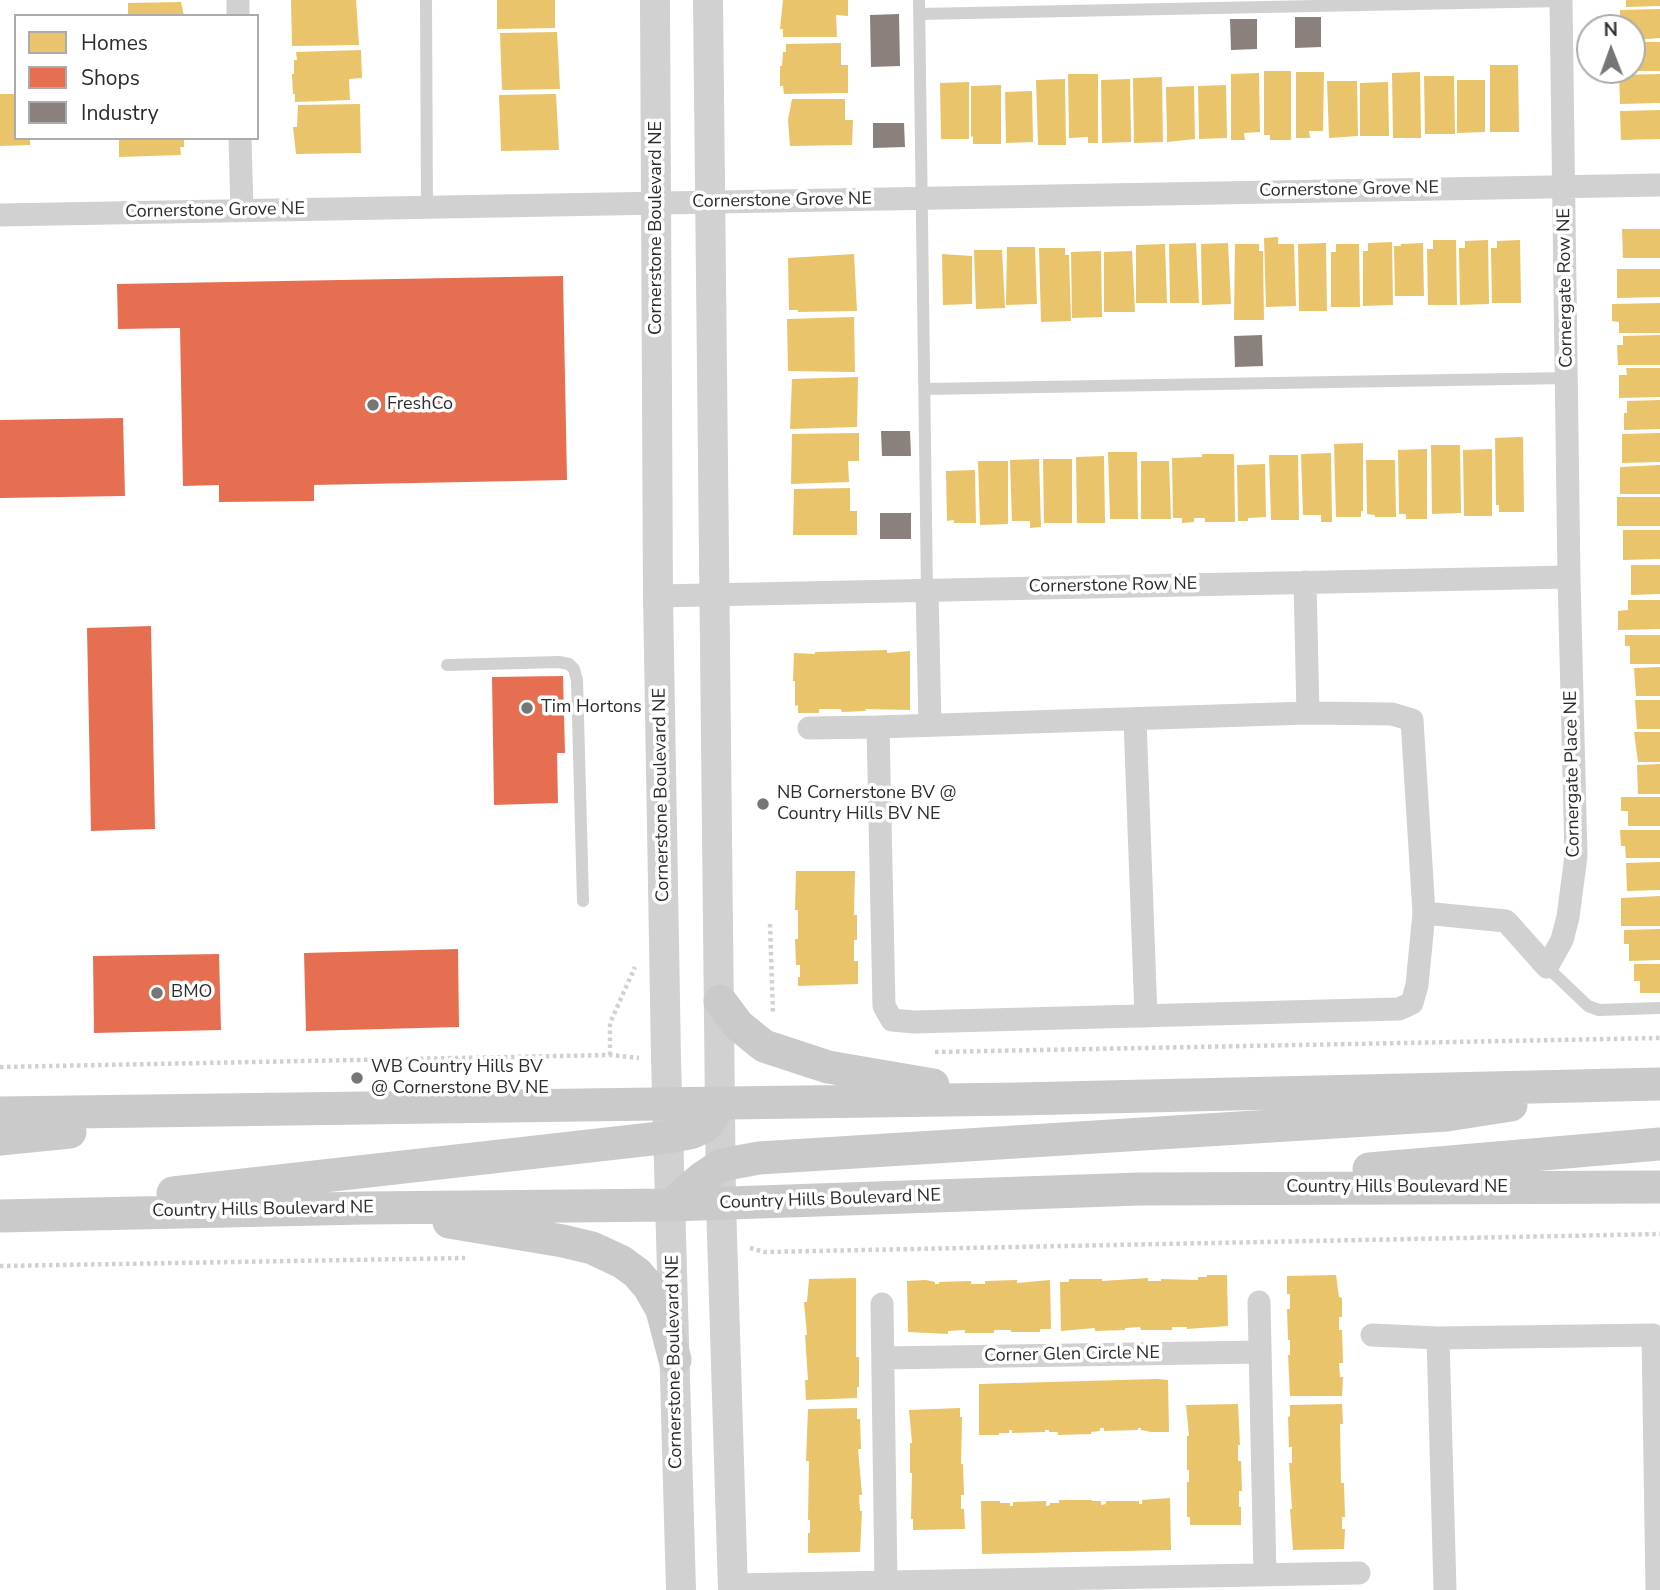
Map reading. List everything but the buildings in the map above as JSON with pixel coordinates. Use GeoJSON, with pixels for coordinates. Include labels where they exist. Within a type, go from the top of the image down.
{"type":"FeatureCollection","features":[{"type":"Feature","properties":{"kind":"main road"},"geometry":{"type":"LineString","coordinates":[[720,1001],[745,1031],[764,1046],[791,1056],[828,1067],[1019,1099]]}},
{"type":"Feature","properties":{"kind":"main road"},"geometry":{"type":"LineString","coordinates":[[0,1113],[1019,1099],[1656,1085]]}},
{"type":"Feature","properties":{"kind":"main road"},"geometry":{"type":"LineString","coordinates":[[671,1205],[721,1165],[759,1158],[1447,1115],[1656,1085]]}},
{"type":"Feature","properties":{"kind":"main road"},"geometry":{"type":"LineString","coordinates":[[0,1214],[669,1137],[693,1132],[707,1125],[721,1103]]}},
{"type":"Feature","properties":{"kind":"main road"},"geometry":{"type":"LineString","coordinates":[[0,1139],[76,1131],[182,1111]]}},
{"type":"Feature","properties":{"kind":"main road"},"geometry":{"type":"LineString","coordinates":[[1140,1189],[1660,1144]]}},
{"type":"Feature","properties":{"kind":"main road","name":"Country Hills Boulevard NE"},"geometry":{"type":"LineString","coordinates":[[0,1214],[671,1205],[1140,1189],[1660,1187]]}},
{"type":"Feature","properties":{"kind":"main road"},"geometry":{"type":"LineString","coordinates":[[364,1208],[563,1241],[592,1248],[622,1262],[637,1273],[649,1287],[662,1310],[675,1360]]}},
{"type":"Feature","properties":{"kind":"street","name":"Cornerstone Boulevard NE"},"geometry":{"type":"LineString","coordinates":[[655,0],[658,596],[667,1104],[681,1590]]}},
{"type":"Feature","properties":{"kind":"street"},"geometry":{"type":"LineString","coordinates":[[708,0],[721,1203],[733,1587],[886,1582],[1144,1584],[1265,1575],[1359,1573]]}},
{"type":"Feature","properties":{"kind":"street","name":"Cornergate Row NE"},"geometry":{"type":"LineString","coordinates":[[1561,1],[1569,577]]}},
{"type":"Feature","properties":{"kind":"street"},"geometry":{"type":"LineString","coordinates":[[240,140],[242,210]]}},
{"type":"Feature","properties":{"kind":"street","name":"Cornerstone Grove NE"},"geometry":{"type":"LineString","coordinates":[[0,215],[1660,185]]}},
{"type":"Feature","properties":{"kind":"street","name":"Cornerstone Row NE"},"geometry":{"type":"LineString","coordinates":[[658,596],[1569,577]]}},
{"type":"Feature","properties":{"kind":"street","name":"Cornergate Place NE"},"geometry":{"type":"LineString","coordinates":[[1547,967],[1562,940],[1568,918],[1576,856],[1569,577]]}},
{"type":"Feature","properties":{"kind":"street"},"geometry":{"type":"LineString","coordinates":[[1305,583],[1308,713]]}},
{"type":"Feature","properties":{"kind":"street"},"geometry":{"type":"LineString","coordinates":[[927,590],[930,724]]}},
{"type":"Feature","properties":{"kind":"street"},"geometry":{"type":"LineString","coordinates":[[809,728],[1308,713],[1392,714],[1412,720],[1424,912],[1417,985],[1412,1003],[1399,1009],[914,1023],[892,1020],[884,1006],[878,727]]}},
{"type":"Feature","properties":{"kind":"street"},"geometry":{"type":"LineString","coordinates":[[1135,720],[1146,1016]]}},
{"type":"Feature","properties":{"kind":"street"},"geometry":{"type":"LineString","coordinates":[[1424,912],[1506,921],[1547,967]]}},
{"type":"Feature","properties":{"kind":"street"},"geometry":{"type":"LineString","coordinates":[[1259,1303],[1265,1575]]}},
{"type":"Feature","properties":{"kind":"street"},"geometry":{"type":"LineString","coordinates":[[882,1304],[886,1582]]}},
{"type":"Feature","properties":{"kind":"street"},"geometry":{"type":"LineString","coordinates":[[1372,1335],[1438,1338],[1653,1335],[1657,1590]]}},
{"type":"Feature","properties":{"kind":"street"},"geometry":{"type":"LineString","coordinates":[[1438,1338],[1445,1590]]}},
{"type":"Feature","properties":{"kind":"street","name":"Corner Glen Circle NE"},"geometry":{"type":"LineString","coordinates":[[883,1358],[1260,1352]]}},
{"type":"Feature","properties":{"kind":"lane"},"geometry":{"type":"LineString","coordinates":[[426,0],[427,207]]}},
{"type":"Feature","properties":{"kind":"lane"},"geometry":{"type":"LineString","coordinates":[[927,590],[919,7],[1561,1]]}},
{"type":"Feature","properties":{"kind":"lane"},"geometry":{"type":"LineString","coordinates":[[925,389],[1568,378]]}},
{"type":"Feature","properties":{"kind":"lane"},"geometry":{"type":"LineString","coordinates":[[447,665],[559,662],[569,664],[574,669],[577,680],[583,901]]}},
{"type":"Feature","properties":{"kind":"lane"},"geometry":{"type":"LineString","coordinates":[[1547,967],[1588,1006],[1599,1010],[1660,1008]]}},
{"type":"Feature","properties":{"kind":"path"},"geometry":{"type":"LineString","coordinates":[[770,924],[773,1027]]}},
{"type":"Feature","properties":{"kind":"path"},"geometry":{"type":"LineString","coordinates":[[610,1023],[610,1055]]}},
{"type":"Feature","properties":{"kind":"path"},"geometry":{"type":"LineString","coordinates":[[722,1247],[756,1248],[765,1252],[1660,1234]]}},
{"type":"Feature","properties":{"kind":"path"},"geometry":{"type":"LineString","coordinates":[[0,1266],[468,1258]]}},
{"type":"Feature","properties":{"kind":"place","name":"FreshCo"},"geometry":{"type":"Point","coordinates":[373,405]}},
{"type":"Feature","properties":{"kind":"place","name":"Tim Hortons"},"geometry":{"type":"Point","coordinates":[527,708]}},
{"type":"Feature","properties":{"kind":"place","name":"NB Cornerstone BV @ Country Hills BV NE"},"geometry":{"type":"Point","coordinates":[763,804]}},
{"type":"Feature","properties":{"kind":"place","name":"BMO"},"geometry":{"type":"Point","coordinates":[157,993]}},
{"type":"Feature","properties":{"kind":"place","name":"WB Country Hills BV @ Cornerstone BV NE"},"geometry":{"type":"Point","coordinates":[357,1078]}}]}
